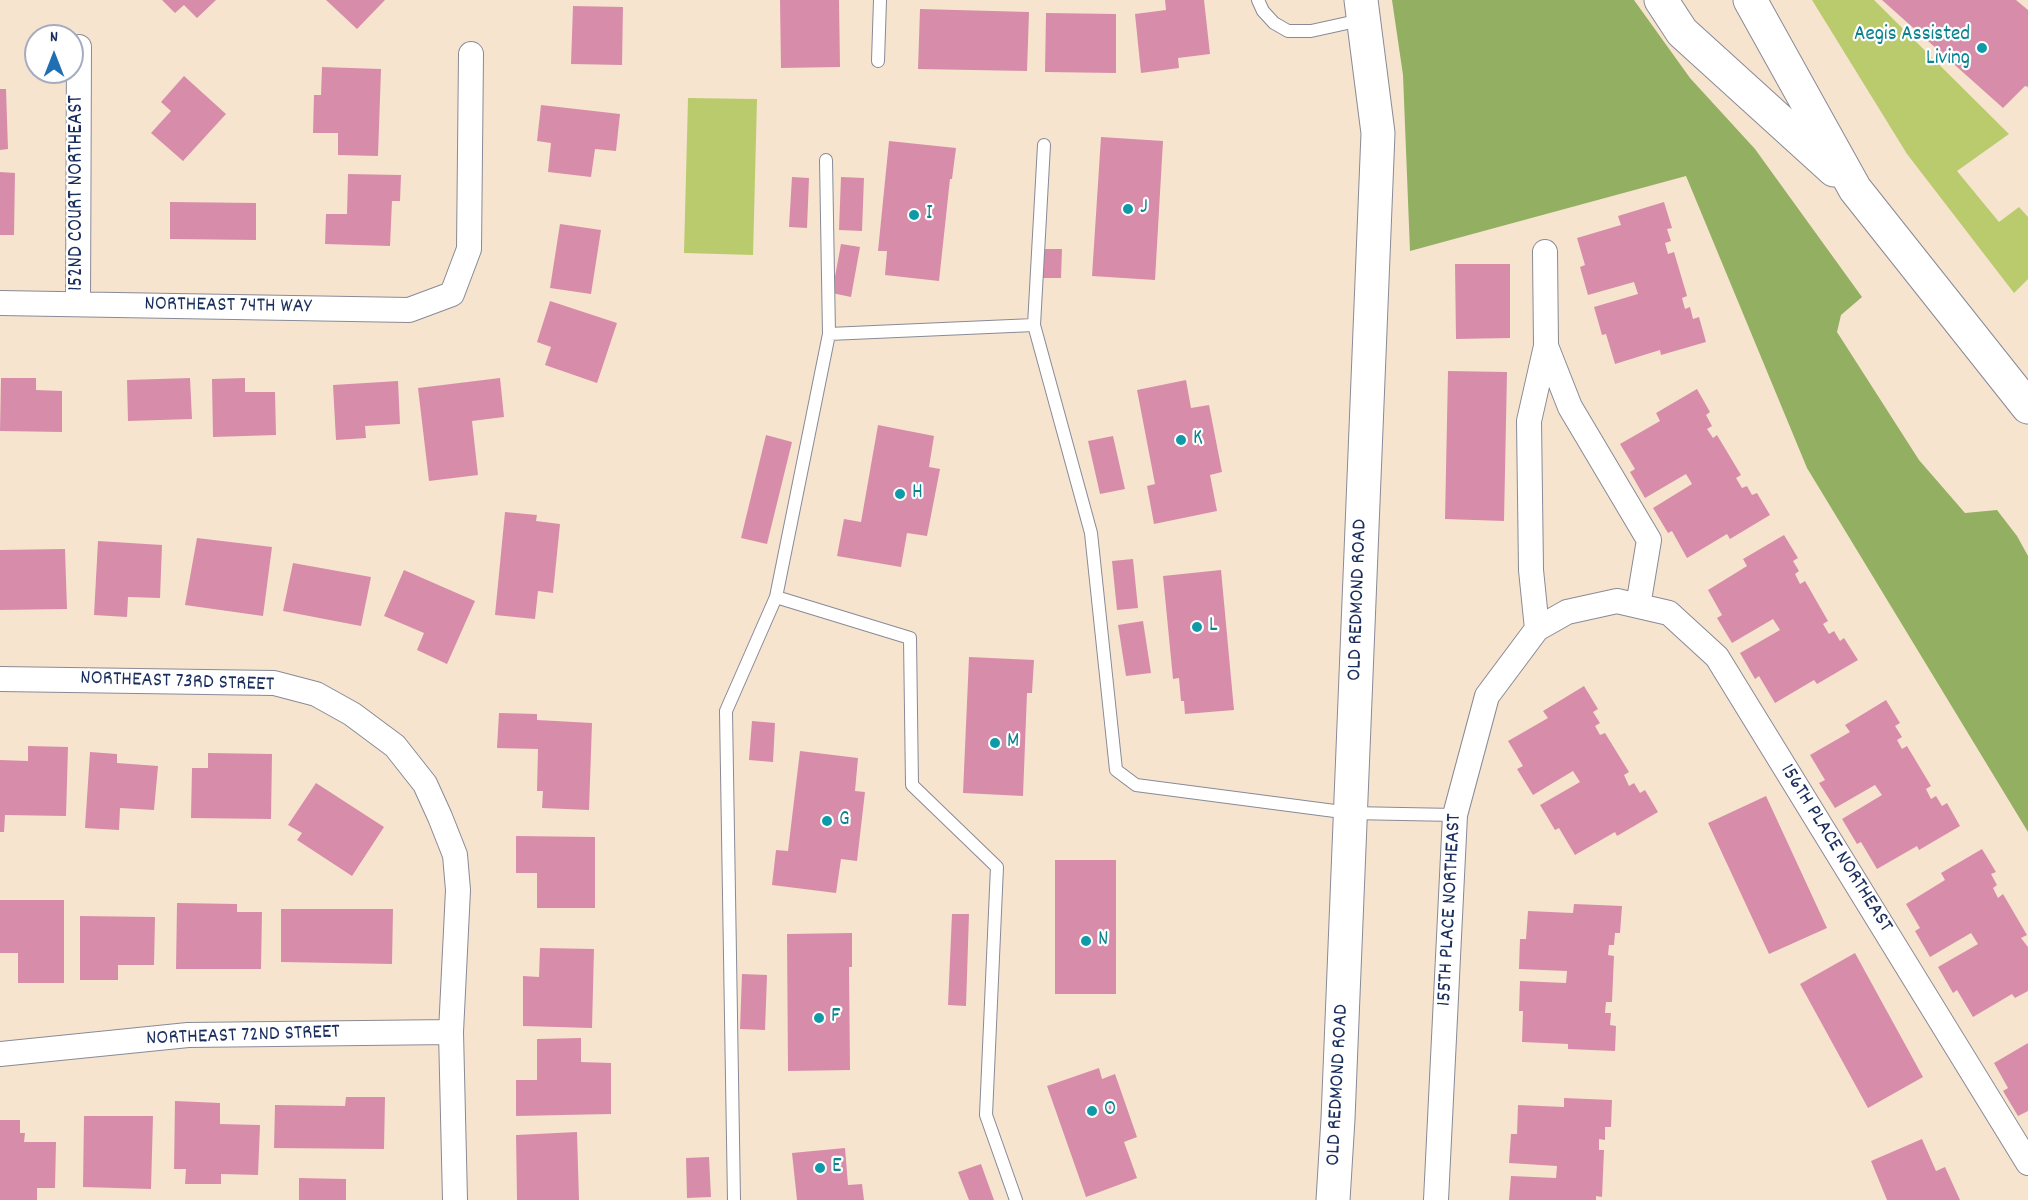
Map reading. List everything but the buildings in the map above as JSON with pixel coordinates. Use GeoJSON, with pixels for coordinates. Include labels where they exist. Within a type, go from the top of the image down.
{"type":"FeatureCollection","features":[{"type":"Feature","properties":{"kind":"main road"},"geometry":{"type":"LineString","coordinates":[[1661,0],[1682,32],[1856,189]]}},
{"type":"Feature","properties":{"kind":"main road"},"geometry":{"type":"LineString","coordinates":[[1750,0],[1856,189],[2028,407]]}},
{"type":"Feature","properties":{"kind":"main road","name":"OLD REDMOND ROAD"},"geometry":{"type":"LineString","coordinates":[[1332,1200],[1338,1119],[1378,132],[1363,10]]}},
{"type":"Feature","properties":{"kind":"street","name":"NORTHEAST 74TH WAY"},"geometry":{"type":"LineString","coordinates":[[0,303],[409,310],[452,294],[469,249],[471,54]]}},
{"type":"Feature","properties":{"kind":"street","name":"152ND COURT NORTHEAST"},"geometry":{"type":"LineString","coordinates":[[78,304],[79,84]]}},
{"type":"Feature","properties":{"kind":"street"},"geometry":{"type":"LineString","coordinates":[[1537,629],[1531,570],[1529,421],[1546,346],[1545,252]]}},
{"type":"Feature","properties":{"kind":"street"},"geometry":{"type":"LineString","coordinates":[[1546,346],[1570,407],[1649,540],[1638,606]]}},
{"type":"Feature","properties":{"kind":"street","name":"156TH PLACE NORTHEAST"},"geometry":{"type":"LineString","coordinates":[[1592,606],[1617,601],[1669,613],[1717,657],[2028,1163]]}},
{"type":"Feature","properties":{"kind":"street","name":"155TH PLACE NORTHEAST"},"geometry":{"type":"LineString","coordinates":[[1436,1200],[1455,815],[1487,696],[1537,629],[1567,612],[1592,606]]}},
{"type":"Feature","properties":{"kind":"street","name":"NORTHEAST 73RD STREET"},"geometry":{"type":"LineString","coordinates":[[0,679],[274,683],[316,694],[352,714],[395,746],[424,784],[455,855],[458,890],[451,1032],[455,1200]]}},
{"type":"Feature","properties":{"kind":"street","name":"NORTHEAST 72ND STREET"},"geometry":{"type":"LineString","coordinates":[[0,1054],[188,1035],[451,1032]]}},
{"type":"Feature","properties":{"kind":"lane"},"geometry":{"type":"LineString","coordinates":[[878,61],[880,0]]}},
{"type":"Feature","properties":{"kind":"lane"},"geometry":{"type":"LineString","coordinates":[[1258,0],[1263,11],[1274,23],[1288,31],[1311,31],[1363,10]]}},
{"type":"Feature","properties":{"kind":"lane"},"geometry":{"type":"LineString","coordinates":[[1044,145],[1034,325],[1091,533],[1116,770],[1136,785],[1350,813],[1455,815]]}},
{"type":"Feature","properties":{"kind":"lane"},"geometry":{"type":"LineString","coordinates":[[734,1200],[726,711],[776,597],[829,334],[826,160]]}},
{"type":"Feature","properties":{"kind":"lane"},"geometry":{"type":"LineString","coordinates":[[829,334],[1034,325]]}},
{"type":"Feature","properties":{"kind":"lane"},"geometry":{"type":"LineString","coordinates":[[776,597],[910,638],[912,785],[997,867],[986,1115],[1016,1200]]}},
{"type":"Feature","properties":{"kind":"green space"},"geometry":{"type":"Polygon","coordinates":[[[1392,0],[1634,0],[1690,78],[1755,149],[1862,297],[1841,315],[1837,332],[1919,460],[1965,513],[1997,510],[2017,536],[2028,556],[2028,832],[1807,468],[1686,176],[1410,251],[1403,75],[1392,0]]]}},
{"type":"Feature","properties":{"kind":"green space"},"geometry":{"type":"Polygon","coordinates":[[[1812,0],[1874,0],[2009,134],[1957,171],[1999,222],[2019,207],[2028,217],[2028,279],[2014,293],[1907,154],[1812,0]]]}},
{"type":"Feature","properties":{"kind":"green space"},"geometry":{"type":"Polygon","coordinates":[[[688,98],[757,99],[753,255],[684,253],[688,98]]]}},
{"type":"Feature","properties":{"kind":"place","name":"Aegis Assisted Living"},"geometry":{"type":"Point","coordinates":[1982,48]}},
{"type":"Feature","properties":{"kind":"place","name":"J"},"geometry":{"type":"Point","coordinates":[1128,209]}},
{"type":"Feature","properties":{"kind":"place","name":"I"},"geometry":{"type":"Point","coordinates":[914,215]}},
{"type":"Feature","properties":{"kind":"place","name":"K"},"geometry":{"type":"Point","coordinates":[1181,440]}},
{"type":"Feature","properties":{"kind":"place","name":"H"},"geometry":{"type":"Point","coordinates":[900,494]}},
{"type":"Feature","properties":{"kind":"place","name":"L"},"geometry":{"type":"Point","coordinates":[1197,627]}},
{"type":"Feature","properties":{"kind":"place","name":"M"},"geometry":{"type":"Point","coordinates":[995,743]}},
{"type":"Feature","properties":{"kind":"place","name":"G"},"geometry":{"type":"Point","coordinates":[827,821]}},
{"type":"Feature","properties":{"kind":"place","name":"N"},"geometry":{"type":"Point","coordinates":[1086,941]}},
{"type":"Feature","properties":{"kind":"place","name":"F"},"geometry":{"type":"Point","coordinates":[819,1018]}},
{"type":"Feature","properties":{"kind":"place","name":"O"},"geometry":{"type":"Point","coordinates":[1092,1111]}},
{"type":"Feature","properties":{"kind":"place","name":"E"},"geometry":{"type":"Point","coordinates":[820,1168]}}]}
